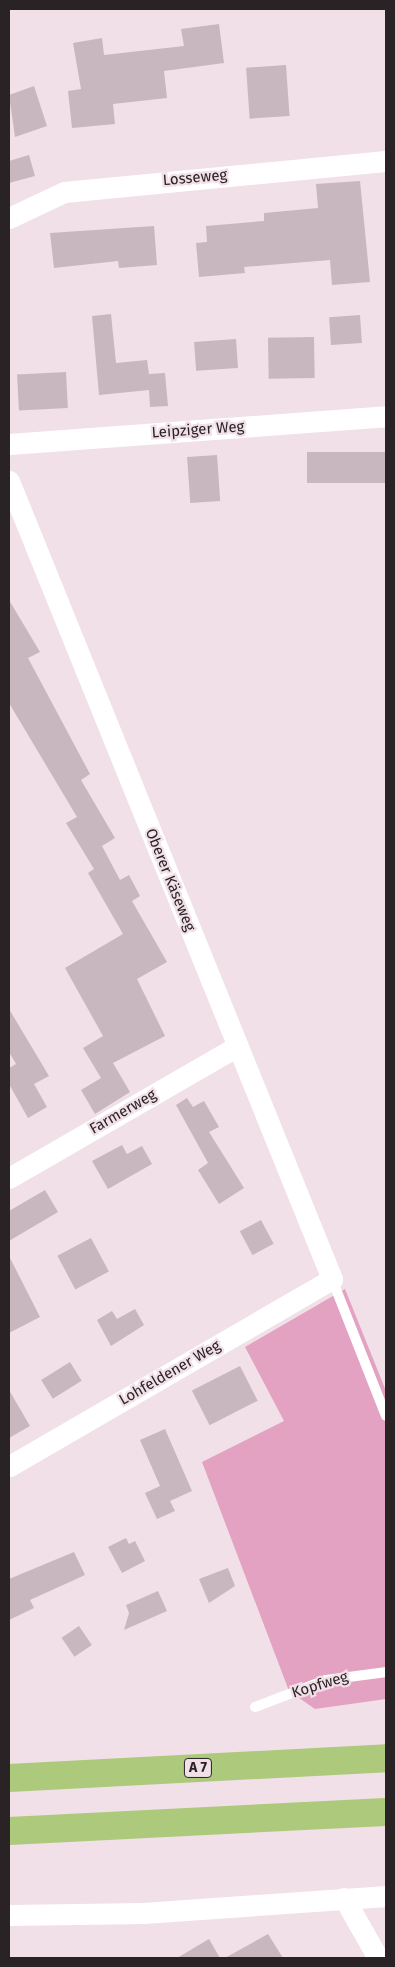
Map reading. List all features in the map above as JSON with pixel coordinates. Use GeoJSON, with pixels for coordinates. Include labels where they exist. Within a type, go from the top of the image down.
{"type":"FeatureCollection","features":[{"type":"Feature","properties":{"kind":"highway","name":"A 7"},"geometry":{"type":"LineString","coordinates":[[9,1778],[386,1758]]}},
{"type":"Feature","properties":{"kind":"highway"},"geometry":{"type":"LineString","coordinates":[[9,1830],[386,1812]]}},
{"type":"Feature","properties":{"kind":"street","name":"Losseweg"},"geometry":{"type":"LineString","coordinates":[[9,218],[64,192],[386,161]]}},
{"type":"Feature","properties":{"kind":"street","name":"Leipziger Weg"},"geometry":{"type":"LineString","coordinates":[[9,444],[386,416]]}},
{"type":"Feature","properties":{"kind":"street","name":"Oberer Käseweg"},"geometry":{"type":"LineString","coordinates":[[9,481],[332,1280]]}},
{"type":"Feature","properties":{"kind":"street","name":"Farmerweg"},"geometry":{"type":"LineString","coordinates":[[9,1178],[238,1046]]}},
{"type":"Feature","properties":{"kind":"street","name":"Lohfeldener Weg"},"geometry":{"type":"LineString","coordinates":[[9,1466],[332,1280]]}},
{"type":"Feature","properties":{"kind":"street"},"geometry":{"type":"LineString","coordinates":[[9,1915],[143,1912],[386,1896]]}},
{"type":"Feature","properties":{"kind":"street"},"geometry":{"type":"LineString","coordinates":[[344,1898],[378,1958]]}},
{"type":"Feature","properties":{"kind":"lane"},"geometry":{"type":"LineString","coordinates":[[332,1280],[386,1416]]}},
{"type":"Feature","properties":{"kind":"lane","name":"Kopfweg"},"geometry":{"type":"LineString","coordinates":[[255,1707],[326,1680],[386,1672]]}},
{"type":"Feature","properties":{"kind":"shaded area"},"geometry":{"type":"Polygon","coordinates":[[[345,1289],[386,1391],[386,1699],[315,1709],[289,1691],[202,1462],[284,1421],[245,1347],[345,1289]]]}},
{"type":"Feature","properties":{"kind":"building"},"geometry":{"type":"Polygon","coordinates":[[[219,24],[224,63],[164,71],[167,98],[113,104],[115,124],[72,128],[68,91],[81,89],[73,43],[102,38],[104,55],[184,46],[181,29],[219,24]]]}},
{"type":"Feature","properties":{"kind":"building"},"geometry":{"type":"Polygon","coordinates":[[[286,65],[290,116],[250,119],[246,68],[286,65]]]}},
{"type":"Feature","properties":{"kind":"building"},"geometry":{"type":"Polygon","coordinates":[[[34,86],[47,126],[15,137],[9,95],[34,86]]]}},
{"type":"Feature","properties":{"kind":"building"},"geometry":{"type":"Polygon","coordinates":[[[29,155],[35,176],[9,183],[9,161],[29,155]]]}},
{"type":"Feature","properties":{"kind":"building"},"geometry":{"type":"Polygon","coordinates":[[[360,181],[370,282],[332,285],[330,260],[244,267],[245,273],[199,277],[196,243],[207,242],[206,226],[264,221],[264,213],[318,208],[316,184],[360,181]]]}},
{"type":"Feature","properties":{"kind":"building"},"geometry":{"type":"Polygon","coordinates":[[[154,226],[157,265],[119,268],[118,261],[54,268],[50,233],[154,226]]]}},
{"type":"Feature","properties":{"kind":"building"},"geometry":{"type":"Polygon","coordinates":[[[111,314],[116,363],[147,360],[149,374],[165,373],[168,406],[150,407],[149,390],[99,395],[92,316],[111,314]]]}},
{"type":"Feature","properties":{"kind":"building"},"geometry":{"type":"Polygon","coordinates":[[[360,315],[362,343],[331,345],[329,317],[360,315]]]}},
{"type":"Feature","properties":{"kind":"building"},"geometry":{"type":"Polygon","coordinates":[[[314,337],[315,378],[269,379],[268,338],[314,337]]]}},
{"type":"Feature","properties":{"kind":"building"},"geometry":{"type":"Polygon","coordinates":[[[236,339],[238,368],[196,371],[194,342],[236,339]]]}},
{"type":"Feature","properties":{"kind":"building"},"geometry":{"type":"Polygon","coordinates":[[[66,372],[68,408],[19,411],[17,375],[66,372]]]}},
{"type":"Feature","properties":{"kind":"building"},"geometry":{"type":"Polygon","coordinates":[[[307,452],[386,452],[386,483],[307,483],[307,452]]]}},
{"type":"Feature","properties":{"kind":"building"},"geometry":{"type":"Polygon","coordinates":[[[217,455],[220,501],[190,503],[187,457],[217,455]]]}},
{"type":"Feature","properties":{"kind":"building"},"geometry":{"type":"Polygon","coordinates":[[[9,600],[40,652],[28,658],[90,774],[81,780],[115,838],[102,846],[120,880],[129,875],[140,896],[132,901],[167,962],[137,979],[165,1036],[113,1063],[130,1092],[95,1114],[81,1090],[101,1078],[83,1048],[103,1036],[65,968],[123,934],[88,873],[94,869],[66,823],[77,817],[9,703],[9,600]]]}},
{"type":"Feature","properties":{"kind":"building"},"geometry":{"type":"Polygon","coordinates":[[[9,1009],[49,1076],[34,1084],[47,1107],[28,1118],[9,1084],[9,1068],[16,1064],[9,1052],[9,1009]]]}},
{"type":"Feature","properties":{"kind":"building"},"geometry":{"type":"Polygon","coordinates":[[[187,1098],[193,1107],[204,1101],[219,1127],[209,1132],[244,1188],[219,1204],[198,1170],[208,1163],[176,1105],[187,1098]]]}},
{"type":"Feature","properties":{"kind":"building"},"geometry":{"type":"Polygon","coordinates":[[[122,1145],[127,1154],[142,1146],[152,1164],[108,1189],[92,1161],[122,1145]]]}},
{"type":"Feature","properties":{"kind":"building"},"geometry":{"type":"Polygon","coordinates":[[[45,1190],[58,1212],[9,1241],[9,1211],[45,1190]]]}},
{"type":"Feature","properties":{"kind":"building"},"geometry":{"type":"Polygon","coordinates":[[[261,1220],[274,1244],[252,1255],[240,1231],[261,1220]]]}},
{"type":"Feature","properties":{"kind":"building"},"geometry":{"type":"Polygon","coordinates":[[[91,1238],[109,1272],[75,1289],[57,1256],[91,1238]]]}},
{"type":"Feature","properties":{"kind":"building"},"geometry":{"type":"Polygon","coordinates":[[[9,1256],[40,1317],[9,1333],[9,1256]]]}},
{"type":"Feature","properties":{"kind":"building"},"geometry":{"type":"Polygon","coordinates":[[[135,1309],[144,1325],[111,1346],[97,1320],[112,1311],[117,1319],[135,1309]]]}},
{"type":"Feature","properties":{"kind":"building"},"geometry":{"type":"Polygon","coordinates":[[[70,1362],[82,1381],[53,1399],[41,1380],[70,1362]]]}},
{"type":"Feature","properties":{"kind":"building"},"geometry":{"type":"Polygon","coordinates":[[[240,1366],[258,1401],[210,1425],[192,1391],[240,1366]]]}},
{"type":"Feature","properties":{"kind":"building"},"geometry":{"type":"Polygon","coordinates":[[[9,1390],[30,1426],[9,1438],[9,1390]]]}},
{"type":"Feature","properties":{"kind":"building"},"geometry":{"type":"Polygon","coordinates":[[[165,1429],[192,1491],[170,1501],[175,1511],[157,1519],[145,1493],[160,1486],[140,1440],[165,1429]]]}},
{"type":"Feature","properties":{"kind":"building"},"geometry":{"type":"Polygon","coordinates":[[[126,1538],[129,1544],[135,1541],[145,1561],[122,1573],[108,1547],[126,1538]]]}},
{"type":"Feature","properties":{"kind":"building"},"geometry":{"type":"Polygon","coordinates":[[[74,1552],[85,1575],[30,1600],[34,1608],[9,1620],[9,1579],[74,1552]]]}},
{"type":"Feature","properties":{"kind":"building"},"geometry":{"type":"Polygon","coordinates":[[[228,1568],[235,1586],[209,1603],[199,1579],[228,1568]]]}},
{"type":"Feature","properties":{"kind":"building"},"geometry":{"type":"Polygon","coordinates":[[[158,1591],[167,1611],[124,1630],[129,1613],[126,1605],[158,1591]]]}},
{"type":"Feature","properties":{"kind":"building"},"geometry":{"type":"Polygon","coordinates":[[[79,1626],[92,1645],[74,1657],[62,1638],[79,1626]]]}},
{"type":"Feature","properties":{"kind":"building"},"geometry":{"type":"Polygon","coordinates":[[[268,1934],[283,1958],[225,1958],[268,1934]]]}},
{"type":"Feature","properties":{"kind":"building"},"geometry":{"type":"Polygon","coordinates":[[[209,1939],[220,1958],[177,1958],[209,1939]]]}}]}
